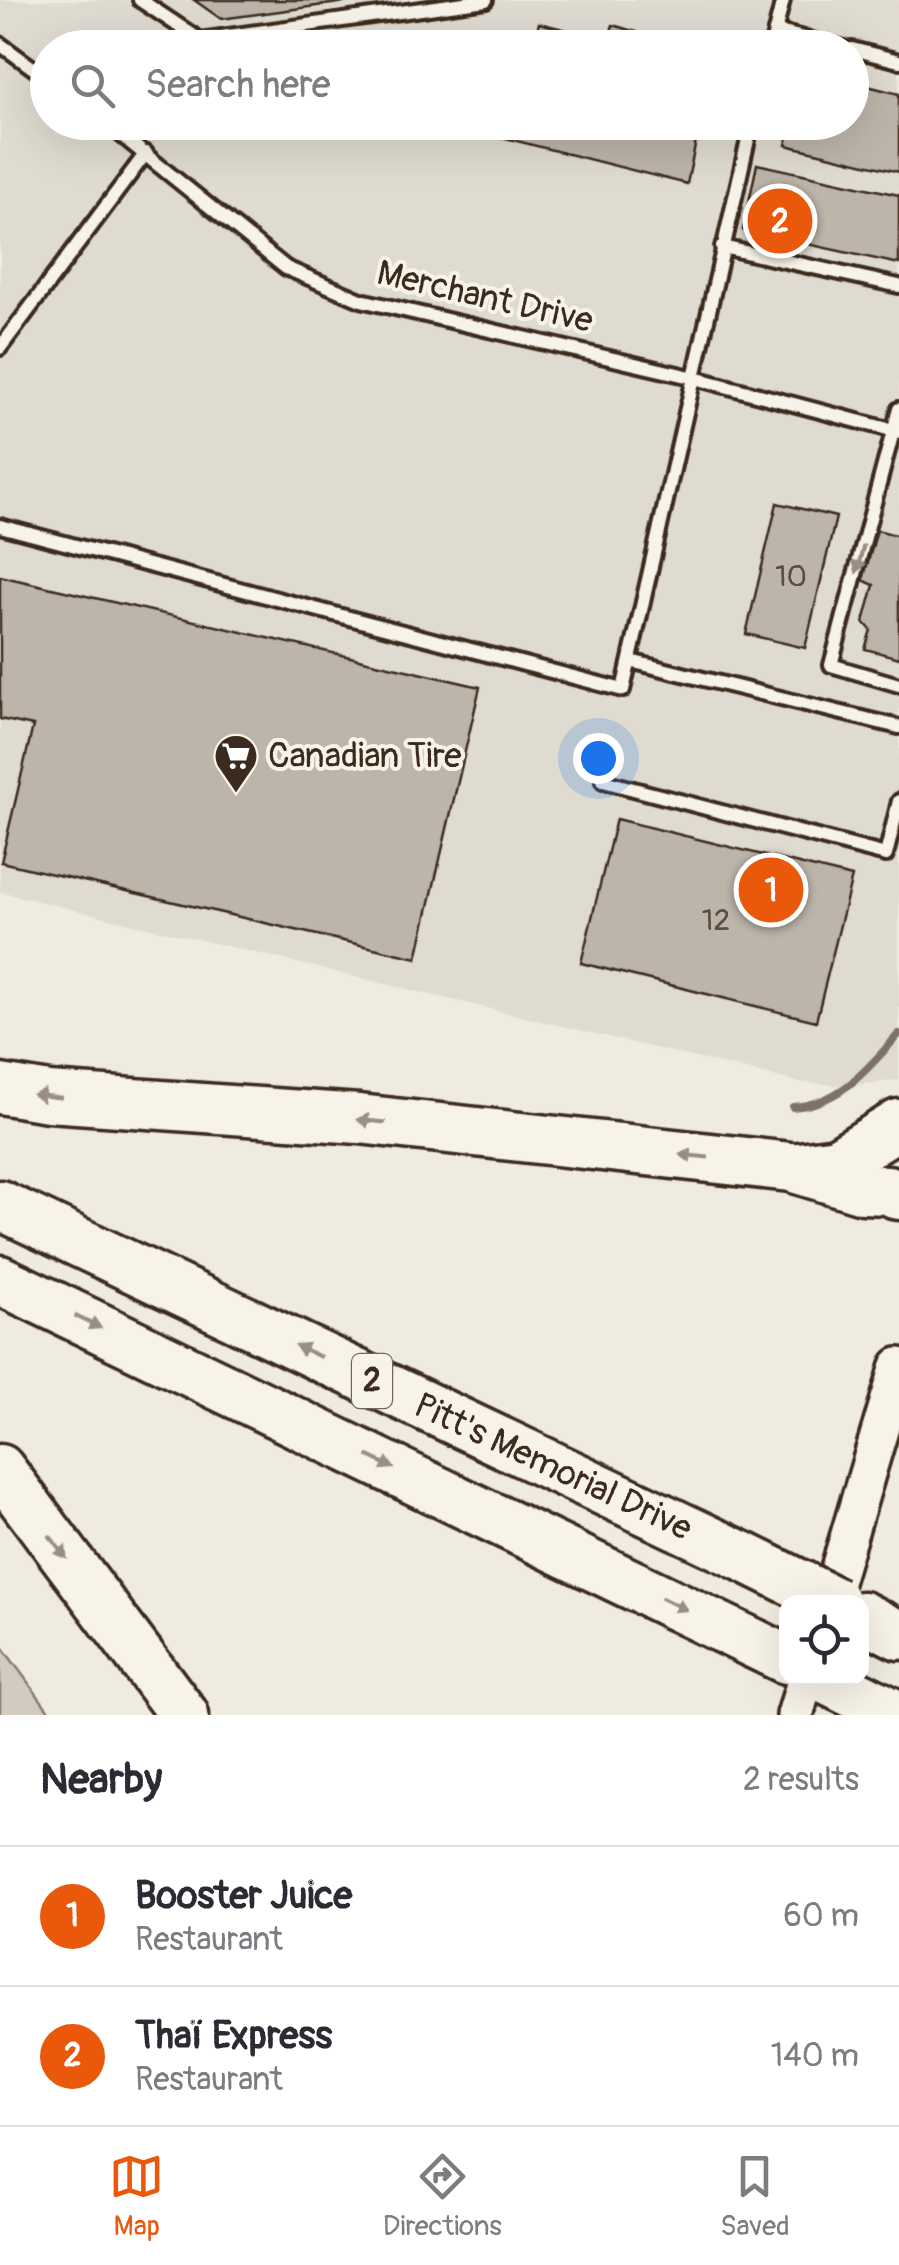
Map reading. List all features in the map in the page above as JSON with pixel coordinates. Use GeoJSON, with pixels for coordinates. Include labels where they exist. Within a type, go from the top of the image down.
{"type":"FeatureCollection","features":[{"type":"Feature","properties":{"kind":"highway"},"geometry":{"type":"LineString","coordinates":[[0,1088],[68,1098],[360,1120],[790,1167],[862,1189],[888,1190],[899,1195]]}},
{"type":"Feature","properties":{"kind":"highway"},"geometry":{"type":"LineString","coordinates":[[790,1167],[837,1162],[899,1124]]}},
{"type":"Feature","properties":{"kind":"highway","name":"Pitt's Memorial Drive"},"geometry":{"type":"LineString","coordinates":[[0,1204],[744,1556],[819,1595]]}},
{"type":"Feature","properties":{"kind":"highway","name":"Pitt's Memorial Drive"},"geometry":{"type":"LineString","coordinates":[[0,1280],[779,1656]]}},
{"type":"Feature","properties":{"kind":"highway"},"geometry":{"type":"LineString","coordinates":[[0,1469],[184,1715]]}},
{"type":"Feature","properties":{"kind":"highway"},"geometry":{"type":"LineString","coordinates":[[869,1620],[899,1635]]}},
{"type":"Feature","properties":{"kind":"highway"},"geometry":{"type":"LineString","coordinates":[[837,1685],[897,1715]]}},
{"type":"Feature","properties":{"kind":"main road"},"geometry":{"type":"LineString","coordinates":[[834,1595],[899,1366]]}},
{"type":"Feature","properties":{"kind":"main road"},"geometry":{"type":"LineString","coordinates":[[795,1715],[804,1685]]}},
{"type":"Feature","properties":{"kind":"lane"},"geometry":{"type":"LineString","coordinates":[[140,0],[185,30]]}},
{"type":"Feature","properties":{"kind":"lane"},"geometry":{"type":"LineString","coordinates":[[272,30],[486,0]]}},
{"type":"Feature","properties":{"kind":"lane"},"geometry":{"type":"LineString","coordinates":[[775,30],[783,0]]}},
{"type":"Feature","properties":{"kind":"lane"},"geometry":{"type":"LineString","coordinates":[[0,44],[30,66]]}},
{"type":"Feature","properties":{"kind":"lane"},"geometry":{"type":"LineString","coordinates":[[869,53],[899,60]]}},
{"type":"Feature","properties":{"kind":"lane","name":"Merchant Drive"},"geometry":{"type":"LineString","coordinates":[[129,140],[208,209],[286,268],[361,300],[695,378],[896,432]]}},
{"type":"Feature","properties":{"kind":"lane"},"geometry":{"type":"LineString","coordinates":[[0,526],[624,690],[748,140]]}},
{"type":"Feature","properties":{"kind":"lane"},"geometry":{"type":"LineString","coordinates":[[0,348],[146,153]]}},
{"type":"Feature","properties":{"kind":"lane"},"geometry":{"type":"LineString","coordinates":[[722,247],[899,286]]}},
{"type":"Feature","properties":{"kind":"lane"},"geometry":{"type":"LineString","coordinates":[[899,409],[896,432],[831,665],[899,685]]}},
{"type":"Feature","properties":{"kind":"lane"},"geometry":{"type":"LineString","coordinates":[[630,661],[899,727]]}},
{"type":"Feature","properties":{"kind":"lane"},"geometry":{"type":"LineString","coordinates":[[603,781],[886,855],[899,801]]}},
{"type":"Feature","properties":{"kind":"shaded area"},"geometry":{"type":"Polygon","coordinates":[[[0,0],[899,0],[899,1080],[846,1086],[797,1082],[0,892],[0,0]]]}},
{"type":"Feature","properties":{"kind":"shaded area"},"geometry":{"type":"Polygon","coordinates":[[[0,1644],[52,1715],[0,1715],[0,1644]]]}},
{"type":"Feature","properties":{"kind":"building"},"geometry":{"type":"Polygon","coordinates":[[[194,0],[361,0],[221,19],[194,0]]]}},
{"type":"Feature","properties":{"kind":"building"},"geometry":{"type":"Polygon","coordinates":[[[539,23],[567,30],[537,30],[539,23]]]}},
{"type":"Feature","properties":{"kind":"building"},"geometry":{"type":"Polygon","coordinates":[[[869,86],[899,94],[899,172],[786,145],[787,140],[869,140],[869,86]]]}},
{"type":"Feature","properties":{"kind":"building"},"geometry":{"type":"Polygon","coordinates":[[[513,140],[696,140],[687,184],[513,140]]]}},
{"type":"Feature","properties":{"kind":"building"},"geometry":{"type":"Polygon","coordinates":[[[757,164],[899,195],[899,264],[743,230],[757,164]]]}},
{"type":"Feature","properties":{"kind":"building"},"geometry":{"type":"Polygon","coordinates":[[[777,503],[836,517],[805,648],[746,634],[777,503]]]}},
{"type":"Feature","properties":{"kind":"building"},"geometry":{"type":"Polygon","coordinates":[[[877,530],[899,536],[899,658],[865,649],[871,630],[864,622],[874,585],[863,580],[877,530]]]}},
{"type":"Feature","properties":{"kind":"building","name":"Canadian Tire"},"geometry":{"type":"Polygon","coordinates":[[[0,576],[480,687],[417,958],[1,862],[33,726],[0,719],[0,576]]]}},
{"type":"Feature","properties":{"kind":"building"},"geometry":{"type":"Polygon","coordinates":[[[616,819],[852,877],[816,1021],[581,963],[616,819]]]}},
{"type":"Feature","properties":{"kind":"waterway"},"geometry":{"type":"LineString","coordinates":[[793,1107],[826,1099],[840,1091],[899,1034]]}},
{"type":"Feature","properties":{"kind":"place","name":"Thaï Express"},"geometry":{"type":"Point","coordinates":[780,221]}},
{"type":"Feature","properties":{"kind":"place","name":"Canadian Tire"},"geometry":{"type":"Point","coordinates":[236,794]}},
{"type":"Feature","properties":{"kind":"place","name":"Booster Juice"},"geometry":{"type":"Point","coordinates":[771,890]}}]}
